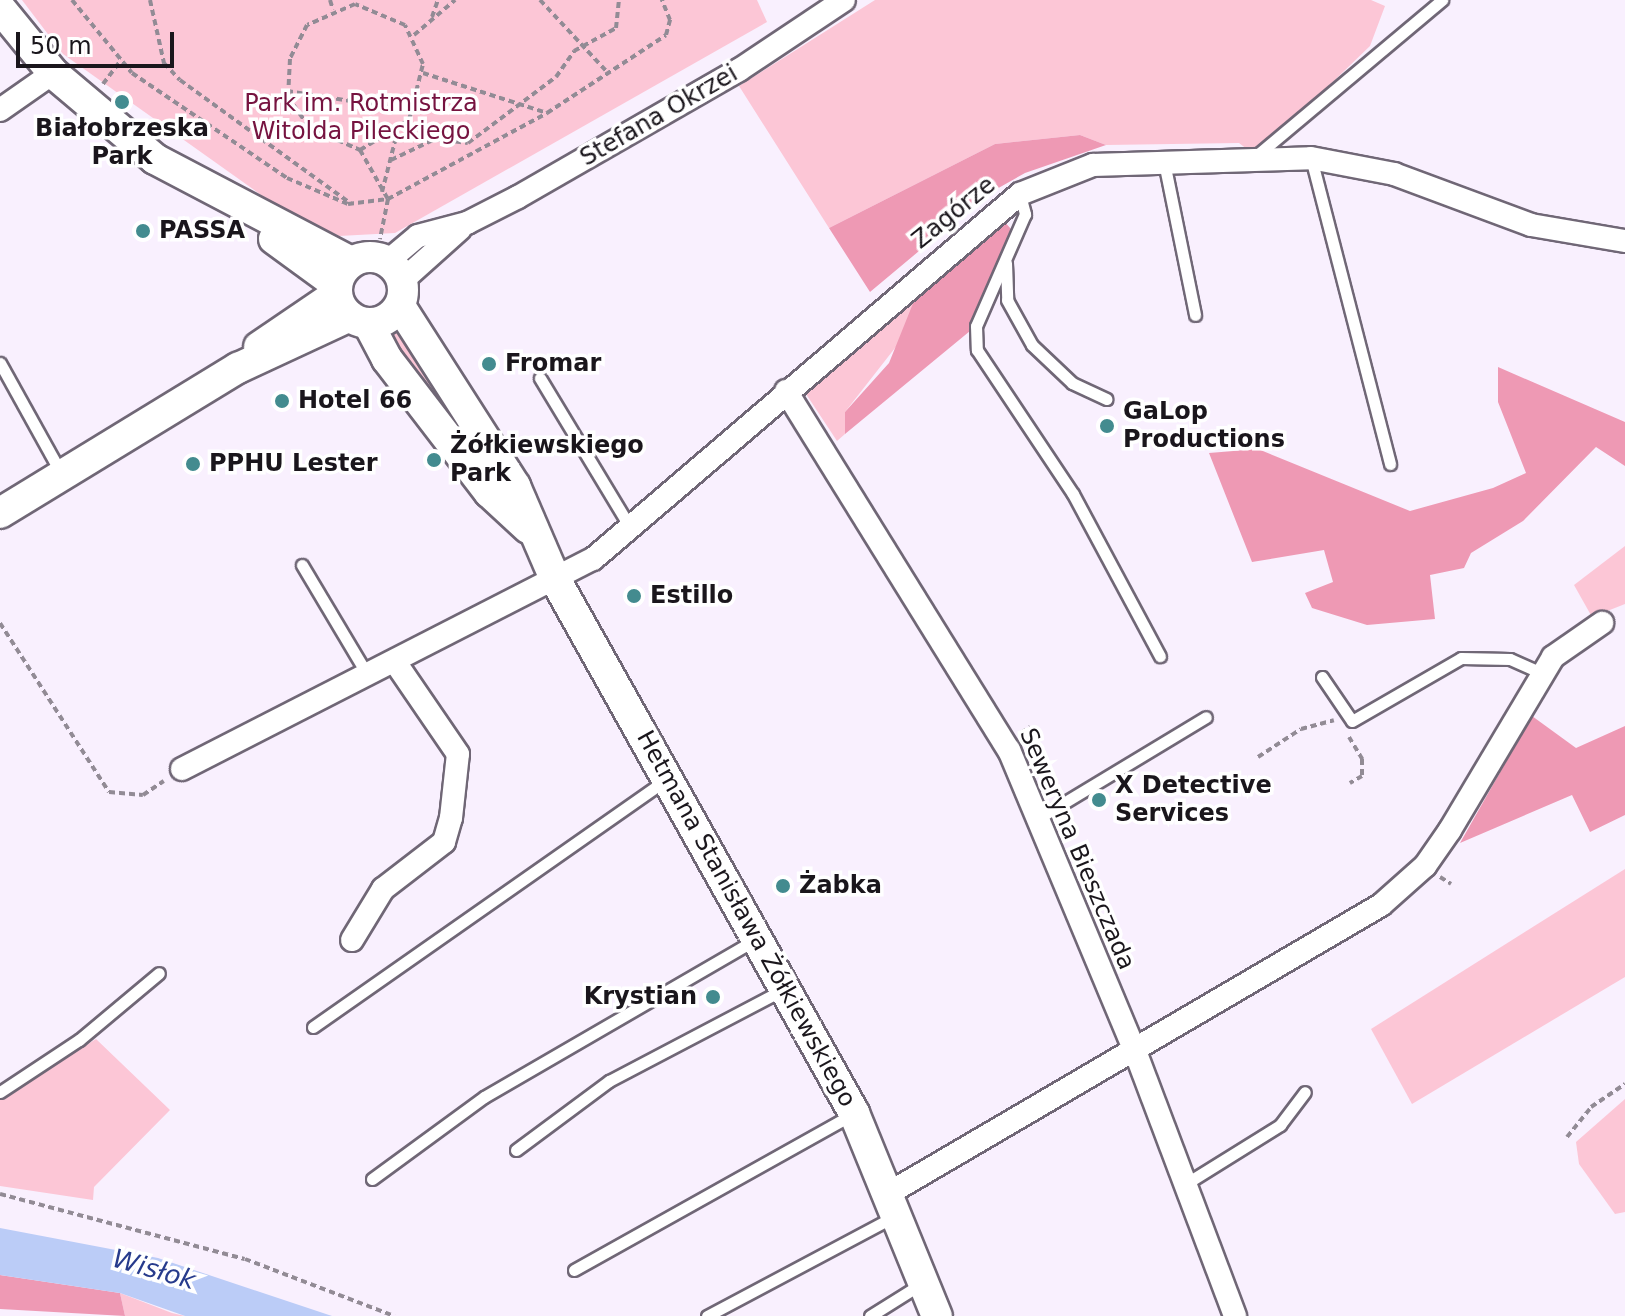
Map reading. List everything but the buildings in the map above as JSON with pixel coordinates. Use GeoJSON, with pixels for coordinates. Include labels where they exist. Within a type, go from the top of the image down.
{"type":"FeatureCollection","features":[{"type":"Feature","properties":{"kind":"street","name":"Stefana Okrzei"},"geometry":{"type":"LineString","coordinates":[[397,282],[467,223],[739,70],[844,0]]}},
{"type":"Feature","properties":{"kind":"street"},"geometry":{"type":"LineString","coordinates":[[0,8],[53,73],[155,159],[236,207],[349,296]]}},
{"type":"Feature","properties":{"kind":"street"},"geometry":{"type":"LineString","coordinates":[[0,110],[53,73]]}},
{"type":"Feature","properties":{"kind":"street","name":"Zagórze"},"geometry":{"type":"LineString","coordinates":[[182,769],[555,579],[630,527],[1020,194],[1093,165],[1256,156],[1311,158],[1394,174],[1531,225],[1625,241]]}},
{"type":"Feature","properties":{"kind":"street"},"geometry":{"type":"LineString","coordinates":[[236,207],[349,296]]}},
{"type":"Feature","properties":{"kind":"street"},"geometry":{"type":"LineString","coordinates":[[300,316],[307,293],[302,260]]}},
{"type":"Feature","properties":{"kind":"street"},"geometry":{"type":"LineString","coordinates":[[238,368],[300,316],[349,296],[397,282]]}},
{"type":"Feature","properties":{"kind":"street"},"geometry":{"type":"LineString","coordinates":[[0,513],[238,368],[349,296],[397,282]]}},
{"type":"Feature","properties":{"kind":"street","name":"Hetmana Stanisława Żółkiewskiego"},"geometry":{"type":"LineString","coordinates":[[397,282],[509,475],[555,579],[854,1113],[895,1203],[937,1316]]}},
{"type":"Feature","properties":{"kind":"street","name":"Hetmana Stanisława Żółkiewskiego"},"geometry":{"type":"LineString","coordinates":[[349,296],[387,359],[489,492],[532,532]]}},
{"type":"Feature","properties":{"kind":"street","name":"Seweryna Bieszczada"},"geometry":{"type":"LineString","coordinates":[[786,391],[1009,750],[1135,1051],[1235,1316]]}},
{"type":"Feature","properties":{"kind":"street"},"geometry":{"type":"LineString","coordinates":[[895,1203],[1302,945],[1381,905],[1425,866],[1553,657],[1602,623]]}},
{"type":"Feature","properties":{"kind":"street"},"geometry":{"type":"LineString","coordinates":[[352,940],[383,889],[444,842],[451,818],[458,754],[395,662]]}},
{"type":"Feature","properties":{"kind":"lane"},"geometry":{"type":"LineString","coordinates":[[1256,156],[1442,0]]}},
{"type":"Feature","properties":{"kind":"lane"},"geometry":{"type":"LineString","coordinates":[[1311,158],[1390,464]]}},
{"type":"Feature","properties":{"kind":"lane"},"geometry":{"type":"LineString","coordinates":[[1164,161],[1195,315]]}},
{"type":"Feature","properties":{"kind":"lane"},"geometry":{"type":"LineString","coordinates":[[1020,194],[1025,214],[976,326],[983,369],[1073,494],[1160,656]]}},
{"type":"Feature","properties":{"kind":"lane"},"geometry":{"type":"LineString","coordinates":[[1006,259],[1007,300],[1032,345],[1072,383],[1107,399]]}},
{"type":"Feature","properties":{"kind":"lane"},"geometry":{"type":"LineString","coordinates":[[0,363],[63,475]]}},
{"type":"Feature","properties":{"kind":"lane"},"geometry":{"type":"LineString","coordinates":[[540,378],[630,527]]}},
{"type":"Feature","properties":{"kind":"lane"},"geometry":{"type":"LineString","coordinates":[[302,565],[367,674]]}},
{"type":"Feature","properties":{"kind":"lane"},"geometry":{"type":"LineString","coordinates":[[1322,677],[1342,715],[1352,721],[1461,658],[1510,659],[1544,674]]}},
{"type":"Feature","properties":{"kind":"lane"},"geometry":{"type":"LineString","coordinates":[[1037,819],[1206,717]]}},
{"type":"Feature","properties":{"kind":"lane"},"geometry":{"type":"LineString","coordinates":[[313,1027],[668,778]]}},
{"type":"Feature","properties":{"kind":"lane"},"geometry":{"type":"LineString","coordinates":[[372,1179],[484,1097],[757,939]]}},
{"type":"Feature","properties":{"kind":"lane"},"geometry":{"type":"LineString","coordinates":[[0,1092],[79,1040],[159,973]]}},
{"type":"Feature","properties":{"kind":"lane"},"geometry":{"type":"LineString","coordinates":[[516,1150],[609,1081],[785,988]]}},
{"type":"Feature","properties":{"kind":"lane"},"geometry":{"type":"LineString","coordinates":[[1187,1183],[1280,1125],[1305,1092]]}},
{"type":"Feature","properties":{"kind":"lane"},"geometry":{"type":"LineString","coordinates":[[574,1270],[854,1113]]}},
{"type":"Feature","properties":{"kind":"lane"},"geometry":{"type":"LineString","coordinates":[[707,1316],[895,1203]]}},
{"type":"Feature","properties":{"kind":"lane"},"geometry":{"type":"LineString","coordinates":[[870,1316],[925,1282]]}},
{"type":"Feature","properties":{"kind":"path"},"geometry":{"type":"LineString","coordinates":[[72,0],[121,60],[287,178],[351,204],[388,199],[547,113],[666,35],[670,20],[662,0]]}},
{"type":"Feature","properties":{"kind":"path"},"geometry":{"type":"LineString","coordinates":[[150,0],[172,71],[351,204]]}},
{"type":"Feature","properties":{"kind":"path"},"geometry":{"type":"LineString","coordinates":[[330,0],[333,10]]}},
{"type":"Feature","properties":{"kind":"path"},"geometry":{"type":"LineString","coordinates":[[431,20],[438,0]]}},
{"type":"Feature","properties":{"kind":"path"},"geometry":{"type":"LineString","coordinates":[[413,35],[455,0]]}},
{"type":"Feature","properties":{"kind":"path"},"geometry":{"type":"LineString","coordinates":[[540,0],[581,48],[608,73]]}},
{"type":"Feature","properties":{"kind":"path"},"geometry":{"type":"LineString","coordinates":[[391,160],[435,139],[468,143],[520,104],[581,48],[616,28],[619,0]]}},
{"type":"Feature","properties":{"kind":"path"},"geometry":{"type":"LineString","coordinates":[[382,192],[397,133],[414,111],[423,73],[413,35],[375,8],[333,10],[295,42],[287,91],[310,128],[360,150],[382,192],[388,199]]}},
{"type":"Feature","properties":{"kind":"path"},"geometry":{"type":"LineString","coordinates":[[100,87],[121,60]]}},
{"type":"Feature","properties":{"kind":"path"},"geometry":{"type":"LineString","coordinates":[[423,73],[547,113]]}},
{"type":"Feature","properties":{"kind":"path"},"geometry":{"type":"LineString","coordinates":[[287,91],[414,111]]}},
{"type":"Feature","properties":{"kind":"path"},"geometry":{"type":"LineString","coordinates":[[360,150],[397,133]]}},
{"type":"Feature","properties":{"kind":"path"},"geometry":{"type":"LineString","coordinates":[[0,623],[109,792],[143,795],[182,769]]}},
{"type":"Feature","properties":{"kind":"path"},"geometry":{"type":"LineString","coordinates":[[1258,757],[1301,729],[1342,715],[1362,759],[1362,776],[1350,783]]}},
{"type":"Feature","properties":{"kind":"path"},"geometry":{"type":"LineString","coordinates":[[1567,1137],[1591,1107],[1625,1084]]}},
{"type":"Feature","properties":{"kind":"path"},"geometry":{"type":"LineString","coordinates":[[0,1194],[245,1259],[394,1316]]}},
{"type":"Feature","properties":{"kind":"green space","name":"Park im. Rotmistrza Witolda Pileckiego"},"geometry":{"type":"Polygon","coordinates":[[[22,0],[757,0],[767,22],[395,233],[339,236],[278,207],[63,54],[22,0]]]}},
{"type":"Feature","properties":{"kind":"green space"},"geometry":{"type":"Polygon","coordinates":[[[875,0],[1371,0],[1385,6],[1370,46],[1256,156],[1239,143],[1106,145],[1080,135],[995,144],[829,228],[739,86],[875,0]]]}},
{"type":"Feature","properties":{"kind":"green space"},"geometry":{"type":"Polygon","coordinates":[[[917,297],[902,339],[845,412],[845,434],[837,441],[806,394],[811,382],[917,297]]]}},
{"type":"Feature","properties":{"kind":"green space"},"geometry":{"type":"Polygon","coordinates":[[[398,327],[507,492],[382,336],[398,327]]]}},
{"type":"Feature","properties":{"kind":"green space"},"geometry":{"type":"Polygon","coordinates":[[[1625,546],[1625,604],[1592,617],[1574,585],[1625,546]]]}},
{"type":"Feature","properties":{"kind":"green space"},"geometry":{"type":"Polygon","coordinates":[[[1625,869],[1625,977],[1412,1104],[1371,1029],[1625,869]]]}},
{"type":"Feature","properties":{"kind":"green space"},"geometry":{"type":"Polygon","coordinates":[[[96,1039],[170,1110],[94,1187],[93,1200],[0,1186],[0,1099],[96,1039]]]}},
{"type":"Feature","properties":{"kind":"green space"},"geometry":{"type":"Polygon","coordinates":[[[1625,1099],[1625,1212],[1615,1214],[1579,1164],[1576,1142],[1625,1099]]]}},
{"type":"Feature","properties":{"kind":"green space"},"geometry":{"type":"Polygon","coordinates":[[[120,1293],[172,1313],[185,1316],[125,1316],[120,1293]]]}},
{"type":"Feature","properties":{"kind":"shaded area"},"geometry":{"type":"Polygon","coordinates":[[[1080,135],[1106,145],[1025,173],[986,195],[870,292],[829,228],[995,144],[1080,135]]]}},
{"type":"Feature","properties":{"kind":"shaded area"},"geometry":{"type":"Polygon","coordinates":[[[1002,219],[1011,229],[970,331],[845,434],[845,412],[889,363],[916,296],[1002,219]]]}},
{"type":"Feature","properties":{"kind":"shaded area"},"geometry":{"type":"Polygon","coordinates":[[[1498,367],[1625,422],[1625,466],[1596,447],[1523,521],[1471,553],[1464,568],[1430,575],[1435,619],[1367,625],[1312,608],[1305,593],[1333,582],[1324,550],[1252,562],[1209,453],[1258,449],[1410,511],[1493,488],[1526,473],[1498,402],[1498,367]]]}},
{"type":"Feature","properties":{"kind":"shaded area"},"geometry":{"type":"Polygon","coordinates":[[[1532,716],[1576,748],[1625,726],[1625,815],[1590,832],[1572,795],[1460,843],[1532,716]]]}},
{"type":"Feature","properties":{"kind":"shaded area"},"geometry":{"type":"Polygon","coordinates":[[[0,1275],[120,1293],[125,1316],[0,1309],[0,1275]]]}},
{"type":"Feature","properties":{"kind":"water","name":"Wisłok"},"geometry":{"type":"Polygon","coordinates":[[[0,1228],[158,1258],[332,1316],[185,1316],[120,1293],[0,1275],[0,1228]]]}},
{"type":"Feature","properties":{"kind":"place","name":"Białobrzeska Park"},"geometry":{"type":"Point","coordinates":[122,102]}},
{"type":"Feature","properties":{"kind":"place","name":"PASSA"},"geometry":{"type":"Point","coordinates":[143,231]}},
{"type":"Feature","properties":{"kind":"place","name":"Fromar"},"geometry":{"type":"Point","coordinates":[489,364]}},
{"type":"Feature","properties":{"kind":"place","name":"Hotel 66"},"geometry":{"type":"Point","coordinates":[282,401]}},
{"type":"Feature","properties":{"kind":"place","name":"GaLop Productions"},"geometry":{"type":"Point","coordinates":[1107,426]}},
{"type":"Feature","properties":{"kind":"place","name":"Żółkiewskiego Park"},"geometry":{"type":"Point","coordinates":[434,460]}},
{"type":"Feature","properties":{"kind":"place","name":"PPHU Lester"},"geometry":{"type":"Point","coordinates":[193,464]}},
{"type":"Feature","properties":{"kind":"place","name":"Estillo"},"geometry":{"type":"Point","coordinates":[634,596]}},
{"type":"Feature","properties":{"kind":"place","name":"X Detective Services"},"geometry":{"type":"Point","coordinates":[1099,800]}},
{"type":"Feature","properties":{"kind":"place","name":"Żabka"},"geometry":{"type":"Point","coordinates":[783,886]}},
{"type":"Feature","properties":{"kind":"place","name":"Krystian"},"geometry":{"type":"Point","coordinates":[713,997]}}]}
